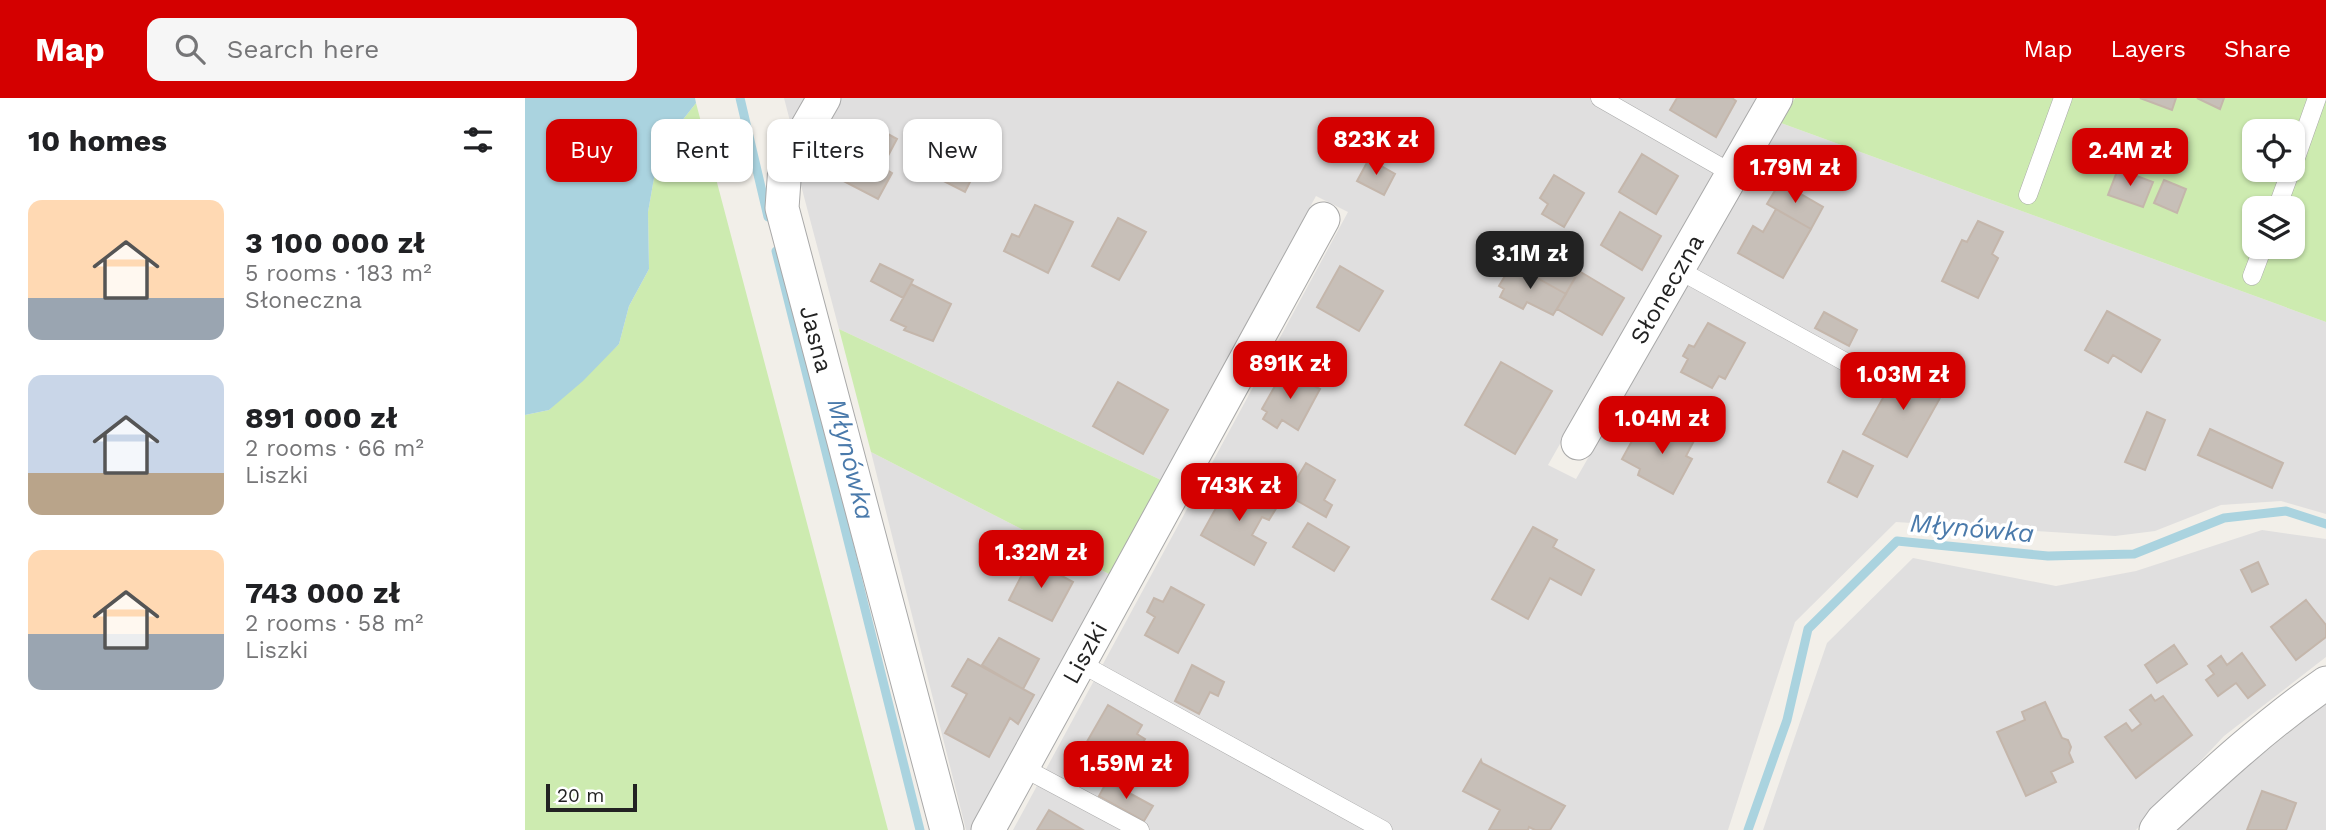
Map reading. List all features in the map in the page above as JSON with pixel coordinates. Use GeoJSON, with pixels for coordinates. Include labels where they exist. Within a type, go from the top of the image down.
{"type":"FeatureCollection","features":[{"type":"Feature","properties":{"kind":"street","name":"Jasna"},"geometry":{"type":"LineString","coordinates":[[824,98],[785,166],[782,208],[947,830]]}},
{"type":"Feature","properties":{"kind":"street","name":"Słoneczna"},"geometry":{"type":"LineString","coordinates":[[1577,443],[1776,98]]}},
{"type":"Feature","properties":{"kind":"street","name":"Liszki"},"geometry":{"type":"LineString","coordinates":[[988,830],[1323,219]]}},
{"type":"Feature","properties":{"kind":"street"},"geometry":{"type":"LineString","coordinates":[[2156,830],[2163,820],[2231,757],[2287,710],[2326,683]]}},
{"type":"Feature","properties":{"kind":"lane"},"geometry":{"type":"LineString","coordinates":[[1600,98],[1733,174]]}},
{"type":"Feature","properties":{"kind":"lane"},"geometry":{"type":"LineString","coordinates":[[2028,195],[2063,98]]}},
{"type":"Feature","properties":{"kind":"lane"},"geometry":{"type":"LineString","coordinates":[[2305,132],[2317,98]]}},
{"type":"Feature","properties":{"kind":"lane"},"geometry":{"type":"LineString","coordinates":[[2252,276],[2258,259]]}},
{"type":"Feature","properties":{"kind":"lane"},"geometry":{"type":"LineString","coordinates":[[1679,270],[1849,364]]}},
{"type":"Feature","properties":{"kind":"lane"},"geometry":{"type":"LineString","coordinates":[[1080,663],[1383,830]]}},
{"type":"Feature","properties":{"kind":"lane"},"geometry":{"type":"LineString","coordinates":[[1022,767],[1140,830]]}},
{"type":"Feature","properties":{"kind":"shaded area"},"geometry":{"type":"Polygon","coordinates":[[[784,98],[807,98],[795,119],[789,119],[784,98]]]}},
{"type":"Feature","properties":{"kind":"shaded area"},"geometry":{"type":"Polygon","coordinates":[[[842,98],[1757,98],[1548,465],[1576,479],[1781,123],[2326,322],[2326,514],[2281,501],[2221,505],[2155,531],[2115,536],[1896,522],[1795,622],[1728,830],[1013,830],[1348,212],[1316,196],[1161,480],[839,329],[800,182],[889,182],[889,119],[830,119],[842,98]]]}},
{"type":"Feature","properties":{"kind":"shaded area"},"geometry":{"type":"Polygon","coordinates":[[[871,452],[1111,575],[973,830],[966,830],[871,452]]]}},
{"type":"Feature","properties":{"kind":"shaded area"},"geometry":{"type":"Polygon","coordinates":[[[2262,530],[2326,539],[2326,657],[2224,736],[2136,830],[1763,830],[1827,643],[1913,558],[2056,586],[2136,571],[2262,530]]]}},
{"type":"Feature","properties":{"kind":"shaded area"},"geometry":{"type":"Polygon","coordinates":[[[2326,703],[2326,830],[2177,830],[2184,817],[2326,703]]]}},
{"type":"Feature","properties":{"kind":"green space"},"geometry":{"type":"Polygon","coordinates":[[[1795,98],[2326,98],[2326,322],[1781,123],[1795,98]]]}},
{"type":"Feature","properties":{"kind":"green space"},"geometry":{"type":"Polygon","coordinates":[[[696,103],[700,119],[683,119],[696,103]]]}},
{"type":"Feature","properties":{"kind":"green space"},"geometry":{"type":"Polygon","coordinates":[[[653,182],[717,182],[888,830],[525,830],[525,415],[549,410],[619,344],[629,306],[649,269],[648,212],[653,182]]]}},
{"type":"Feature","properties":{"kind":"green space"},"geometry":{"type":"Polygon","coordinates":[[[839,329],[1161,480],[1111,575],[871,452],[839,329]]]}},
{"type":"Feature","properties":{"kind":"water"},"geometry":{"type":"Polygon","coordinates":[[[525,98],[695,98],[696,103],[683,119],[651,119],[651,182],[653,182],[648,212],[649,269],[629,306],[619,344],[583,381],[549,410],[525,415],[525,98]]]}},
{"type":"Feature","properties":{"kind":"building"},"geometry":{"type":"Polygon","coordinates":[[[1677,98],[1732,98],[1736,101],[1716,137],[1670,110],[1677,98]]]}},
{"type":"Feature","properties":{"kind":"building"},"geometry":{"type":"Polygon","coordinates":[[[2140,98],[2176,98],[2172,110],[2140,98]]]}},
{"type":"Feature","properties":{"kind":"building"},"geometry":{"type":"Polygon","coordinates":[[[2197,98],[2224,98],[2220,109],[2197,98]]]}},
{"type":"Feature","properties":{"kind":"building"},"geometry":{"type":"Polygon","coordinates":[[[889,135],[897,139],[889,154],[889,135]]]}},
{"type":"Feature","properties":{"kind":"building"},"geometry":{"type":"Polygon","coordinates":[[[1642,154],[1678,176],[1656,214],[1619,192],[1642,154]]]}},
{"type":"Feature","properties":{"kind":"building"},"geometry":{"type":"Polygon","coordinates":[[[1369,159],[1395,174],[1384,195],[1357,181],[1369,159]]]}},
{"type":"Feature","properties":{"kind":"building"},"geometry":{"type":"Polygon","coordinates":[[[2118,169],[2153,182],[2143,207],[2108,195],[2118,169]]]}},
{"type":"Feature","properties":{"kind":"building"},"geometry":{"type":"Polygon","coordinates":[[[1554,175],[1584,193],[1564,227],[1542,214],[1548,204],[1540,198],[1554,175]]]}},
{"type":"Feature","properties":{"kind":"building"},"geometry":{"type":"Polygon","coordinates":[[[2164,180],[2186,189],[2177,213],[2154,203],[2164,180]]]}},
{"type":"Feature","properties":{"kind":"building"},"geometry":{"type":"Polygon","coordinates":[[[845,182],[887,182],[878,199],[845,182]]]}},
{"type":"Feature","properties":{"kind":"building"},"geometry":{"type":"Polygon","coordinates":[[[946,182],[970,182],[965,192],[946,182]]]}},
{"type":"Feature","properties":{"kind":"building"},"geometry":{"type":"Polygon","coordinates":[[[1780,182],[1823,207],[1811,229],[1767,204],[1780,182]]]}},
{"type":"Feature","properties":{"kind":"building"},"geometry":{"type":"Polygon","coordinates":[[[1035,205],[1073,222],[1048,273],[1004,251],[1012,234],[1019,237],[1035,205]]]}},
{"type":"Feature","properties":{"kind":"building"},"geometry":{"type":"Polygon","coordinates":[[[1776,209],[1811,229],[1783,278],[1738,253],[1753,226],[1763,232],[1776,209]]]}},
{"type":"Feature","properties":{"kind":"building"},"geometry":{"type":"Polygon","coordinates":[[[1620,212],[1661,236],[1642,270],[1601,245],[1620,212]]]}},
{"type":"Feature","properties":{"kind":"building"},"geometry":{"type":"Polygon","coordinates":[[[1118,218],[1146,232],[1119,280],[1092,266],[1118,218]]]}},
{"type":"Feature","properties":{"kind":"building"},"geometry":{"type":"Polygon","coordinates":[[[1978,221],[2003,232],[1992,254],[1998,258],[1978,298],[1942,281],[1962,240],[1967,242],[1978,221]]]}},
{"type":"Feature","properties":{"kind":"building"},"geometry":{"type":"Polygon","coordinates":[[[1524,242],[1578,272],[1566,294],[1512,264],[1524,242]]]}},
{"type":"Feature","properties":{"kind":"building"},"geometry":{"type":"Polygon","coordinates":[[[880,264],[913,280],[903,298],[871,281],[880,264]]]}},
{"type":"Feature","properties":{"kind":"building"},"geometry":{"type":"Polygon","coordinates":[[[1512,264],[1566,294],[1553,315],[1527,302],[1523,309],[1500,297],[1504,289],[1499,286],[1512,264]]]}},
{"type":"Feature","properties":{"kind":"building"},"geometry":{"type":"Polygon","coordinates":[[[1340,266],[1383,291],[1359,331],[1317,307],[1340,266]]]}},
{"type":"Feature","properties":{"kind":"building"},"geometry":{"type":"Polygon","coordinates":[[[1579,271],[1624,298],[1602,335],[1557,309],[1579,271]]]}},
{"type":"Feature","properties":{"kind":"building"},"geometry":{"type":"Polygon","coordinates":[[[911,284],[951,304],[933,341],[904,330],[906,327],[891,320],[911,284]]]}},
{"type":"Feature","properties":{"kind":"building"},"geometry":{"type":"Polygon","coordinates":[[[2107,311],[2160,340],[2141,372],[2113,355],[2108,363],[2085,350],[2107,311]]]}},
{"type":"Feature","properties":{"kind":"building"},"geometry":{"type":"Polygon","coordinates":[[[1824,312],[1857,330],[1849,346],[1815,328],[1824,312]]]}},
{"type":"Feature","properties":{"kind":"building"},"geometry":{"type":"Polygon","coordinates":[[[1708,323],[1745,343],[1725,379],[1719,376],[1712,388],[1681,372],[1688,359],[1683,356],[1689,345],[1694,347],[1708,323]]]}},
{"type":"Feature","properties":{"kind":"building"},"geometry":{"type":"Polygon","coordinates":[[[1501,362],[1552,391],[1515,454],[1465,425],[1501,362]]]}},
{"type":"Feature","properties":{"kind":"building"},"geometry":{"type":"Polygon","coordinates":[[[1900,367],[1944,391],[1907,457],[1863,434],[1900,367]]]}},
{"type":"Feature","properties":{"kind":"building"},"geometry":{"type":"Polygon","coordinates":[[[1284,370],[1320,389],[1298,430],[1282,420],[1277,428],[1263,419],[1267,412],[1262,409],[1284,370]]]}},
{"type":"Feature","properties":{"kind":"building"},"geometry":{"type":"Polygon","coordinates":[[[1118,382],[1168,410],[1143,454],[1093,426],[1118,382]]]}},
{"type":"Feature","properties":{"kind":"building"},"geometry":{"type":"Polygon","coordinates":[[[2147,412],[2165,420],[2145,470],[2125,462],[2147,412]]]}},
{"type":"Feature","properties":{"kind":"building"},"geometry":{"type":"Polygon","coordinates":[[[1667,421],[1696,437],[1686,456],[1692,459],[1673,494],[1638,475],[1640,469],[1622,459],[1638,430],[1657,440],[1667,421]]]}},
{"type":"Feature","properties":{"kind":"building"},"geometry":{"type":"Polygon","coordinates":[[[2210,429],[2283,463],[2272,488],[2198,455],[2210,429]]]}},
{"type":"Feature","properties":{"kind":"building"},"geometry":{"type":"Polygon","coordinates":[[[1843,451],[1873,466],[1857,497],[1828,482],[1843,451]]]}},
{"type":"Feature","properties":{"kind":"building"},"geometry":{"type":"Polygon","coordinates":[[[1306,463],[1335,480],[1324,500],[1332,505],[1326,517],[1287,495],[1306,463]]]}},
{"type":"Feature","properties":{"kind":"building"},"geometry":{"type":"Polygon","coordinates":[[[1231,481],[1277,507],[1269,520],[1262,517],[1252,535],[1266,543],[1254,565],[1201,535],[1231,481]]]}},
{"type":"Feature","properties":{"kind":"building"},"geometry":{"type":"Polygon","coordinates":[[[1308,523],[1349,547],[1334,571],[1293,547],[1308,523]]]}},
{"type":"Feature","properties":{"kind":"building"},"geometry":{"type":"Polygon","coordinates":[[[1533,527],[1557,540],[1553,547],[1594,570],[1581,595],[1550,578],[1528,619],[1492,599],[1533,527]]]}},
{"type":"Feature","properties":{"kind":"building"},"geometry":{"type":"Polygon","coordinates":[[[1030,559],[1073,582],[1052,621],[1009,600],[1030,559]]]}},
{"type":"Feature","properties":{"kind":"building"},"geometry":{"type":"Polygon","coordinates":[[[2258,562],[2268,584],[2252,592],[2241,570],[2258,562]]]}},
{"type":"Feature","properties":{"kind":"building"},"geometry":{"type":"Polygon","coordinates":[[[1171,587],[1204,605],[1178,653],[1145,635],[1155,617],[1147,612],[1154,598],[1163,602],[1171,587]]]}},
{"type":"Feature","properties":{"kind":"building"},"geometry":{"type":"Polygon","coordinates":[[[2306,600],[2326,625],[2326,637],[2296,660],[2271,627],[2306,600]]]}},
{"type":"Feature","properties":{"kind":"building"},"geometry":{"type":"Polygon","coordinates":[[[999,638],[1039,659],[1023,689],[982,665],[999,638]]]}},
{"type":"Feature","properties":{"kind":"building"},"geometry":{"type":"Polygon","coordinates":[[[2174,645],[2187,664],[2157,683],[2145,665],[2174,645]]]}},
{"type":"Feature","properties":{"kind":"building"},"geometry":{"type":"Polygon","coordinates":[[[2242,653],[2265,685],[2248,698],[2236,683],[2218,696],[2206,680],[2214,674],[2208,666],[2221,656],[2227,665],[2242,653]]]}},
{"type":"Feature","properties":{"kind":"building"},"geometry":{"type":"Polygon","coordinates":[[[968,659],[1034,695],[1018,724],[1010,718],[989,757],[945,733],[967,694],[952,686],[968,659]]]}},
{"type":"Feature","properties":{"kind":"building"},"geometry":{"type":"Polygon","coordinates":[[[1192,665],[1224,682],[1218,696],[1210,692],[1199,714],[1175,701],[1192,665]]]}},
{"type":"Feature","properties":{"kind":"building"},"geometry":{"type":"Polygon","coordinates":[[[2151,695],[2155,701],[2163,696],[2192,735],[2136,778],[2105,737],[2126,723],[2132,731],[2141,724],[2130,710],[2151,695]]]}},
{"type":"Feature","properties":{"kind":"building"},"geometry":{"type":"Polygon","coordinates":[[[2045,702],[2062,738],[2068,740],[2073,762],[2051,772],[2056,782],[2026,796],[1997,732],[2025,720],[2022,712],[2045,702]]]}},
{"type":"Feature","properties":{"kind":"building"},"geometry":{"type":"Polygon","coordinates":[[[1108,705],[1142,725],[1137,734],[1145,739],[1135,755],[1128,750],[1119,764],[1085,745],[1108,705]]]}},
{"type":"Feature","properties":{"kind":"building"},"geometry":{"type":"Polygon","coordinates":[[[1481,760],[1482,763],[1565,806],[1550,830],[1535,830],[1529,827],[1528,830],[1489,830],[1500,810],[1463,791],[1481,760]]]}},
{"type":"Feature","properties":{"kind":"building"},"geometry":{"type":"Polygon","coordinates":[[[1107,781],[1153,806],[1144,821],[1099,796],[1107,781]]]}},
{"type":"Feature","properties":{"kind":"building"},"geometry":{"type":"Polygon","coordinates":[[[2262,791],[2296,803],[2286,830],[2247,830],[2262,791]]]}},
{"type":"Feature","properties":{"kind":"building"},"geometry":{"type":"Polygon","coordinates":[[[1049,810],[1083,830],[1037,830],[1049,810]]]}},
{"type":"Feature","properties":{"kind":"waterway","name":"Młynówka"},"geometry":{"type":"LineString","coordinates":[[740,98],[768,217]]}},
{"type":"Feature","properties":{"kind":"waterway","name":"Młynówka"},"geometry":{"type":"LineString","coordinates":[[776,251],[920,830]]}},
{"type":"Feature","properties":{"kind":"waterway","name":"Młynówka"},"geometry":{"type":"LineString","coordinates":[[1748,830],[1787,720],[1808,629],[1897,541],[2048,556],[2134,554],[2224,518],[2286,511],[2326,524]]}}]}
